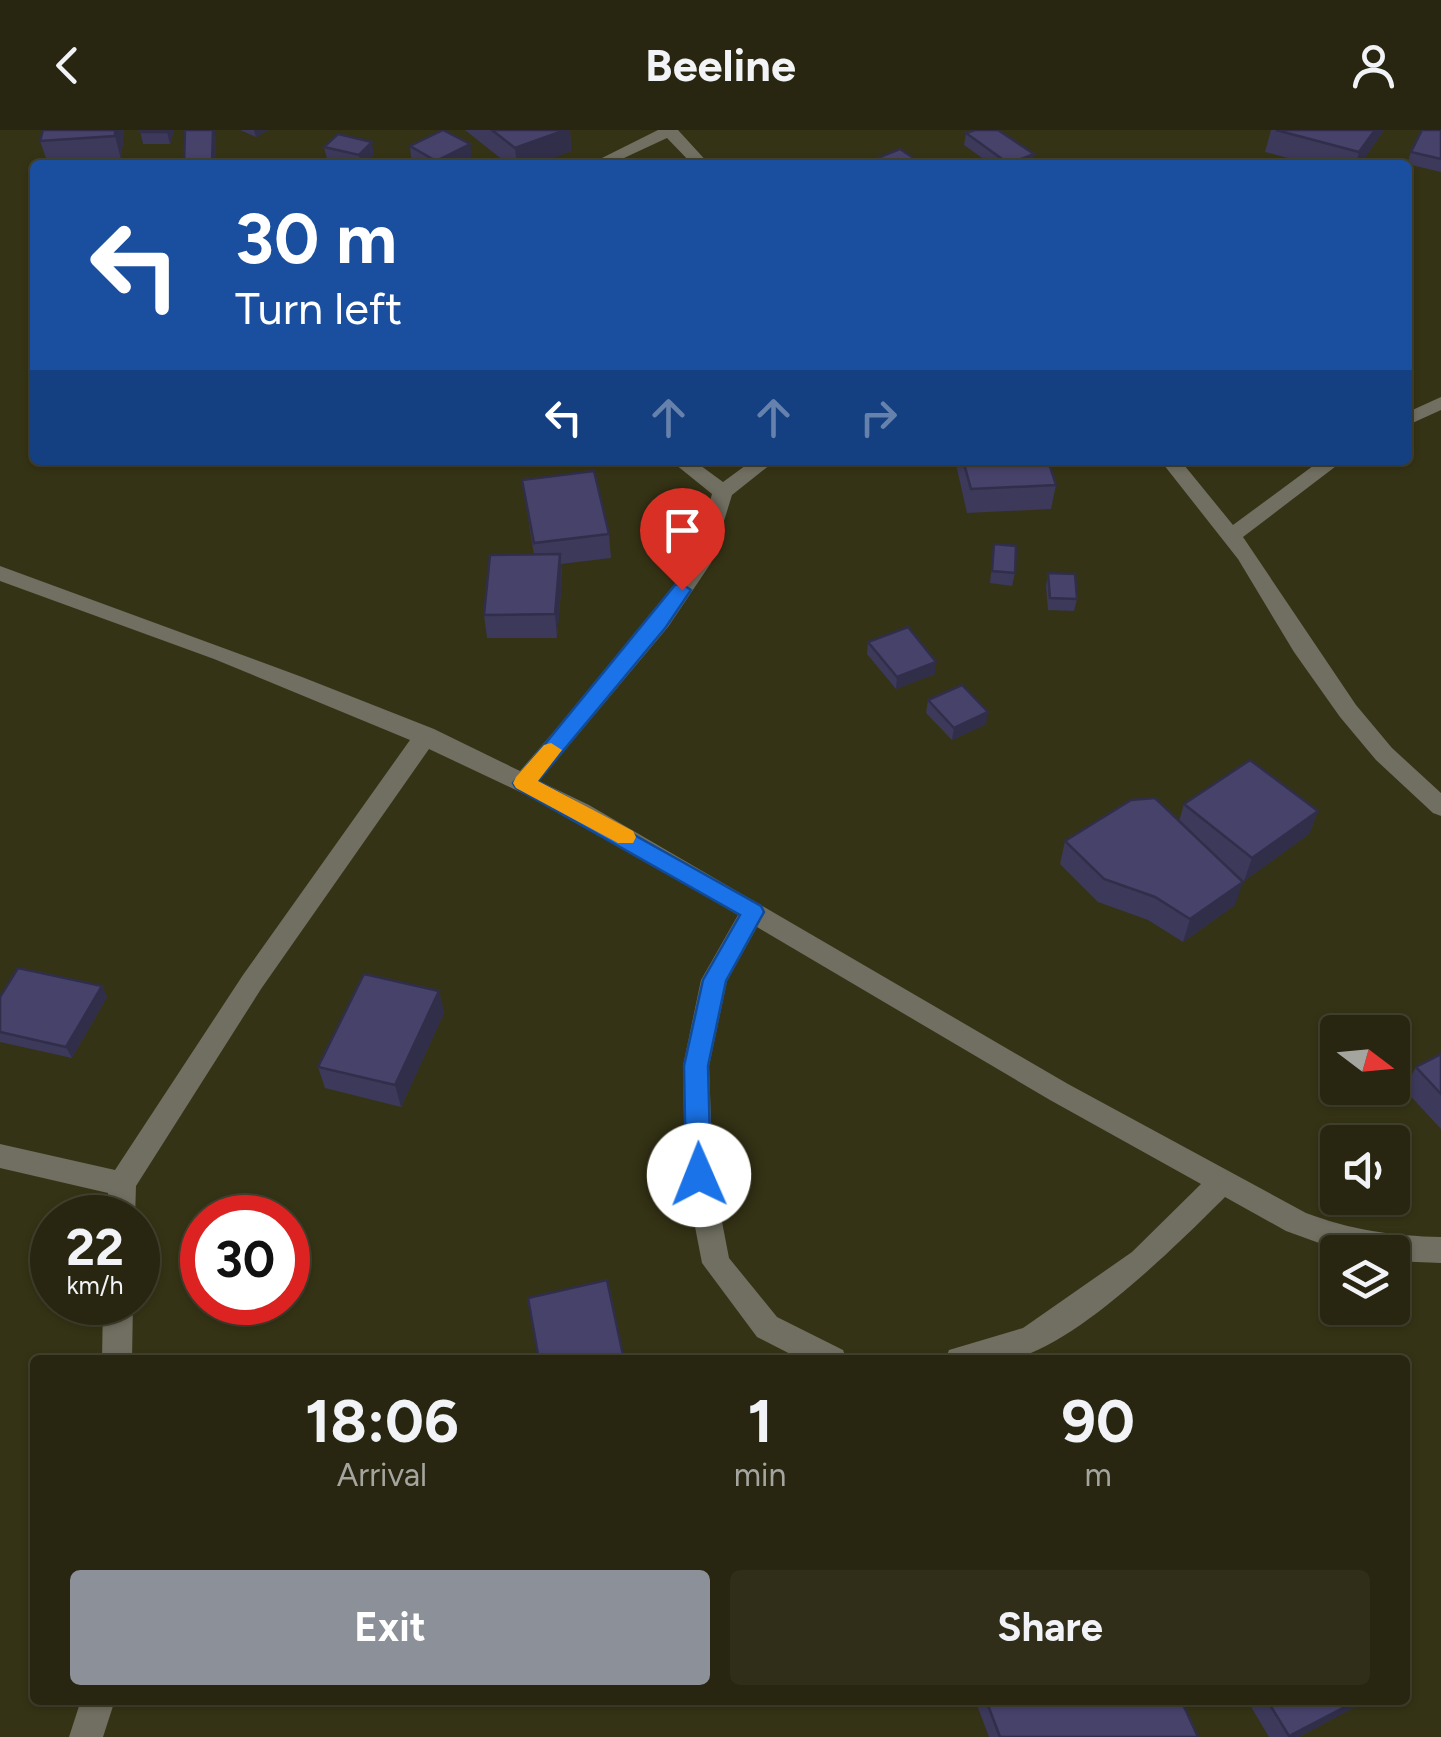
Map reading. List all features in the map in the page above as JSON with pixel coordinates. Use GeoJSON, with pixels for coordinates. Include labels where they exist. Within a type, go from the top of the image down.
{"type":"FeatureCollection","features":[{"type":"Feature","properties":{"kind":"street"},"geometry":{"type":"LineString","coordinates":[[606,160],[669,130],[697,160]]}},
{"type":"Feature","properties":{"kind":"street"},"geometry":{"type":"LineString","coordinates":[[1412,417],[1441,403]]}},
{"type":"Feature","properties":{"kind":"street"},"geometry":{"type":"LineString","coordinates":[[687,465],[724,492]]}},
{"type":"Feature","properties":{"kind":"street"},"geometry":{"type":"LineString","coordinates":[[524,783],[660,622],[704,558],[724,492],[759,465]]}},
{"type":"Feature","properties":{"kind":"street"},"geometry":{"type":"LineString","coordinates":[[1174,465],[1231,536],[1348,711],[1384,754],[1441,807]]}},
{"type":"Feature","properties":{"kind":"street"},"geometry":{"type":"LineString","coordinates":[[1231,536],[1327,465]]}},
{"type":"Feature","properties":{"kind":"street"},"geometry":{"type":"LineString","coordinates":[[0,573],[152,625],[426,734],[524,783],[1059,1092],[1296,1222],[1347,1241],[1396,1249],[1441,1250]]}},
{"type":"Feature","properties":{"kind":"street"},"geometry":{"type":"LineString","coordinates":[[122,1195],[122,1184],[252,982],[426,734]]}},
{"type":"Feature","properties":{"kind":"street"},"geometry":{"type":"LineString","coordinates":[[753,912],[714,980],[696,1066],[699,1175],[716,1263],[768,1327],[822,1355]]}},
{"type":"Feature","properties":{"kind":"street"},"geometry":{"type":"LineString","coordinates":[[0,1156],[122,1184]]}},
{"type":"Feature","properties":{"kind":"street"},"geometry":{"type":"LineString","coordinates":[[976,1355],[1031,1338],[1142,1261],[1222,1182]]}},
{"type":"Feature","properties":{"kind":"street"},"geometry":{"type":"LineString","coordinates":[[117,1355],[118,1325]]}},
{"type":"Feature","properties":{"kind":"street"},"geometry":{"type":"LineString","coordinates":[[86,1737],[96,1705]]}},
{"type":"Feature","properties":{"kind":"building"},"geometry":{"type":"Polygon","coordinates":[[[43,130],[115,130],[115,136],[40,141],[43,130]]]}},
{"type":"Feature","properties":{"kind":"building"},"geometry":{"type":"Polygon","coordinates":[[[185,130],[213,130],[212,160],[184,160],[185,130]]]}},
{"type":"Feature","properties":{"kind":"building"},"geometry":{"type":"Polygon","coordinates":[[[443,130],[470,144],[438,160],[410,146],[443,130]]]}},
{"type":"Feature","properties":{"kind":"building"},"geometry":{"type":"Polygon","coordinates":[[[492,130],[565,130],[515,148],[492,130]]]}},
{"type":"Feature","properties":{"kind":"building"},"geometry":{"type":"Polygon","coordinates":[[[998,130],[1034,154],[1003,160],[966,133],[998,130]]]}},
{"type":"Feature","properties":{"kind":"building"},"geometry":{"type":"Polygon","coordinates":[[[1276,130],[1375,130],[1359,152],[1276,130]]]}},
{"type":"Feature","properties":{"kind":"building"},"geometry":{"type":"Polygon","coordinates":[[[1422,130],[1441,130],[1441,159],[1411,152],[1422,130]]]}},
{"type":"Feature","properties":{"kind":"building"},"geometry":{"type":"Polygon","coordinates":[[[338,134],[372,142],[359,155],[324,147],[338,134]]]}},
{"type":"Feature","properties":{"kind":"building"},"geometry":{"type":"Polygon","coordinates":[[[900,149],[916,160],[872,160],[900,149]]]}},
{"type":"Feature","properties":{"kind":"building"},"geometry":{"type":"Polygon","coordinates":[[[964,465],[1050,465],[1056,485],[971,489],[964,465]]]}},
{"type":"Feature","properties":{"kind":"building"},"geometry":{"type":"Polygon","coordinates":[[[594,471],[609,534],[534,543],[522,480],[594,471]]]}},
{"type":"Feature","properties":{"kind":"building"},"geometry":{"type":"Polygon","coordinates":[[[994,544],[1016,546],[1015,573],[992,571],[994,544]]]}},
{"type":"Feature","properties":{"kind":"building"},"geometry":{"type":"Polygon","coordinates":[[[560,554],[555,614],[484,615],[490,555],[560,554]]]}},
{"type":"Feature","properties":{"kind":"building"},"geometry":{"type":"Polygon","coordinates":[[[1048,573],[1075,574],[1077,599],[1050,598],[1048,573]]]}},
{"type":"Feature","properties":{"kind":"building"},"geometry":{"type":"Polygon","coordinates":[[[908,627],[936,662],[897,677],[868,642],[908,627]]]}},
{"type":"Feature","properties":{"kind":"building"},"geometry":{"type":"Polygon","coordinates":[[[962,685],[988,712],[954,728],[928,700],[962,685]]]}},
{"type":"Feature","properties":{"kind":"building"},"geometry":{"type":"Polygon","coordinates":[[[1250,760],[1318,811],[1252,858],[1184,804],[1250,760]]]}},
{"type":"Feature","properties":{"kind":"building"},"geometry":{"type":"Polygon","coordinates":[[[1155,798],[1243,882],[1190,919],[1155,897],[1104,879],[1065,841],[1131,800],[1155,798]]]}},
{"type":"Feature","properties":{"kind":"building"},"geometry":{"type":"Polygon","coordinates":[[[18,968],[102,986],[66,1047],[0,1032],[0,997],[18,968]]]}},
{"type":"Feature","properties":{"kind":"building"},"geometry":{"type":"Polygon","coordinates":[[[364,974],[439,991],[395,1085],[318,1067],[364,974]]]}},
{"type":"Feature","properties":{"kind":"building"},"geometry":{"type":"Polygon","coordinates":[[[1441,1054],[1441,1094],[1416,1067],[1441,1054]]]}},
{"type":"Feature","properties":{"kind":"building"},"geometry":{"type":"Polygon","coordinates":[[[607,1280],[623,1355],[538,1355],[528,1298],[607,1280]]]}},
{"type":"Feature","properties":{"kind":"building"},"geometry":{"type":"Polygon","coordinates":[[[988,1705],[1183,1705],[1198,1737],[1000,1737],[988,1705]]]}},
{"type":"Feature","properties":{"kind":"building"},"geometry":{"type":"Polygon","coordinates":[[[1270,1705],[1348,1705],[1289,1736],[1270,1705]]]}},
{"type":"Feature","properties":{"kind":"slow traffic"},"geometry":{"type":"LineString","coordinates":[[551,750],[524,783],[625,837]]}},
{"type":"Feature","properties":{"kind":"route"},"geometry":{"type":"LineString","coordinates":[[682,590],[660,622],[524,783],[580,811],[753,912],[714,980],[696,1066],[699,1175]]}}]}
